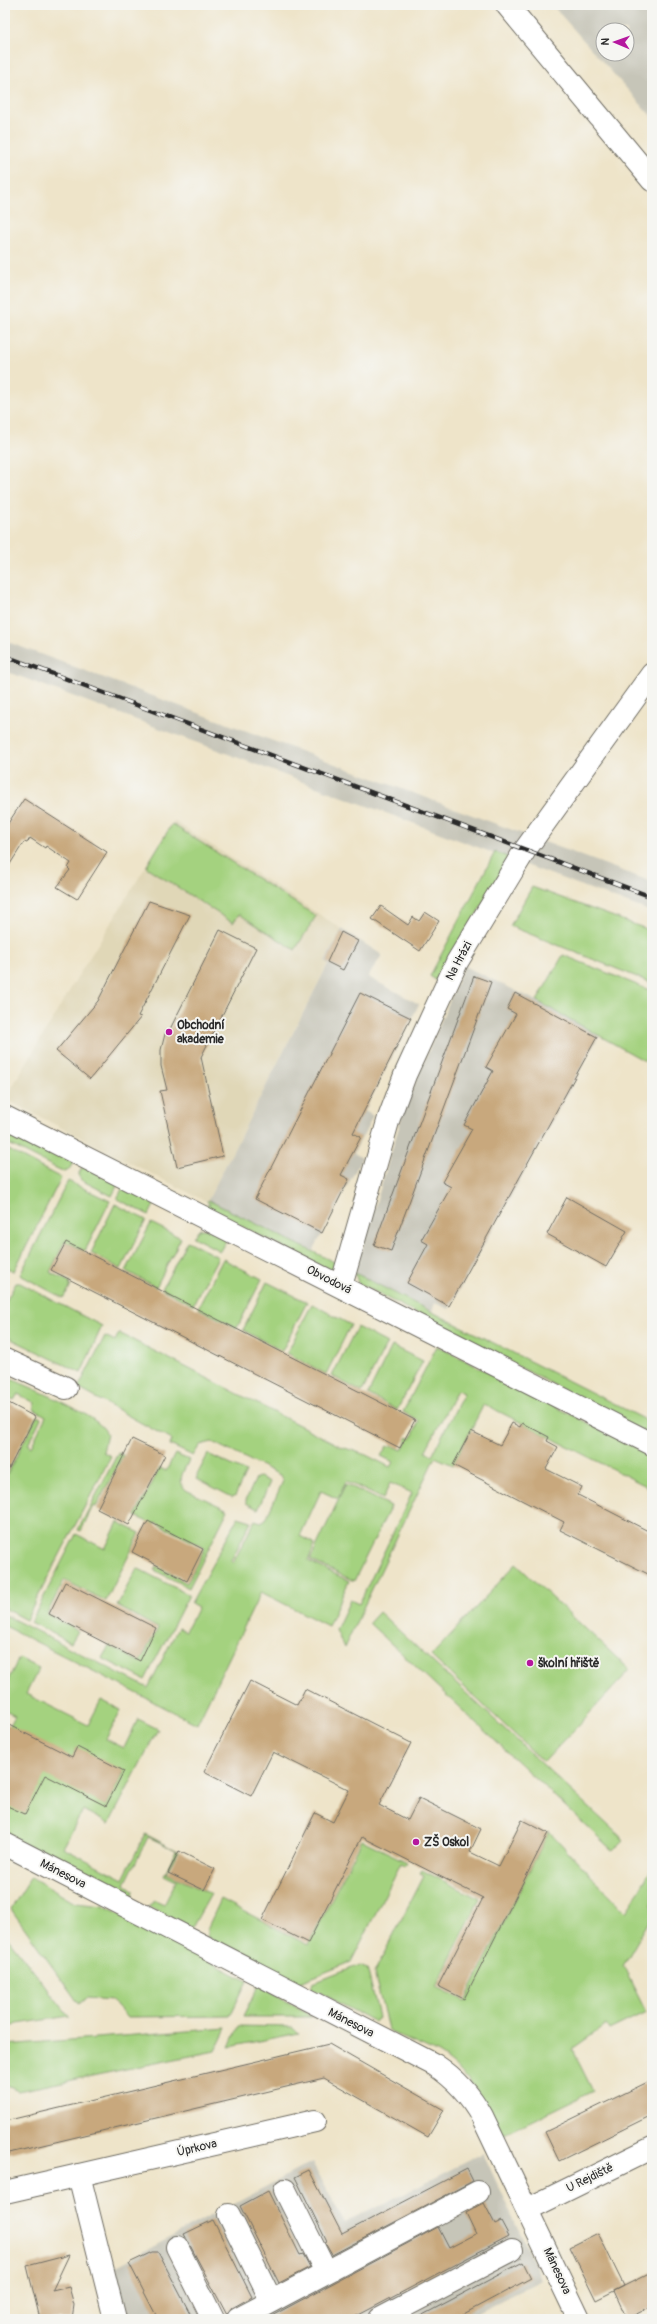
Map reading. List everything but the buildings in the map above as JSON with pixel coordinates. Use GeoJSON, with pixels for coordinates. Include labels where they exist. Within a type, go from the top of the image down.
{"type":"FeatureCollection","features":[{"type":"Feature","properties":{"kind":"street"},"geometry":{"type":"LineString","coordinates":[[507,5],[652,180]]}},
{"type":"Feature","properties":{"kind":"street","name":"Na Hrázi"},"geometry":{"type":"LineString","coordinates":[[341,1286],[389,1118],[405,1075],[457,962],[529,844],[652,674]]}},
{"type":"Feature","properties":{"kind":"street","name":"Obvodová"},"geometry":{"type":"LineString","coordinates":[[5,1117],[652,1444]]}},
{"type":"Feature","properties":{"kind":"street"},"geometry":{"type":"LineString","coordinates":[[5,1360],[66,1388]]}},
{"type":"Feature","properties":{"kind":"street","name":"Mánesova"},"geometry":{"type":"LineString","coordinates":[[5,1844],[435,2065],[461,2085],[472,2098],[492,2136],[580,2319]]}},
{"type":"Feature","properties":{"kind":"street","name":"Úprkova"},"geometry":{"type":"LineString","coordinates":[[5,2192],[315,2121]]}},
{"type":"Feature","properties":{"kind":"street","name":"U Rejdiště"},"geometry":{"type":"LineString","coordinates":[[528,2209],[652,2148]]}},
{"type":"Feature","properties":{"kind":"street"},"geometry":{"type":"LineString","coordinates":[[79,2175],[115,2319]]}},
{"type":"Feature","properties":{"kind":"street"},"geometry":{"type":"LineString","coordinates":[[285,2190],[326,2272]]}},
{"type":"Feature","properties":{"kind":"street"},"geometry":{"type":"LineString","coordinates":[[238,2319],[478,2192]]}},
{"type":"Feature","properties":{"kind":"street"},"geometry":{"type":"LineString","coordinates":[[230,2215],[272,2300]]}},
{"type":"Feature","properties":{"kind":"street"},"geometry":{"type":"LineString","coordinates":[[177,2247],[213,2319]]}},
{"type":"Feature","properties":{"kind":"street"},"geometry":{"type":"LineString","coordinates":[[380,2319],[512,2250]]}},
{"type":"Feature","properties":{"kind":"shaded area"},"geometry":{"type":"Polygon","coordinates":[[[552,5],[652,5],[652,117],[603,62],[635,62],[635,22],[595,22],[595,53],[552,5]]]}},
{"type":"Feature","properties":{"kind":"shaded area"},"geometry":{"type":"Polygon","coordinates":[[[5,641],[652,882],[652,912],[5,671],[5,641]]]}},
{"type":"Feature","properties":{"kind":"shaded area","name":"Obchodní akademie"},"geometry":{"type":"Polygon","coordinates":[[[174,821],[342,929],[325,961],[328,963],[207,1202],[5,1099],[83,968],[174,821]]]}},
{"type":"Feature","properties":{"kind":"shaded area"},"geometry":{"type":"Polygon","coordinates":[[[342,929],[382,955],[368,977],[419,1004],[365,1111],[373,1116],[354,1153],[362,1158],[313,1251],[208,1200],[328,964],[325,961],[342,929]]]}},
{"type":"Feature","properties":{"kind":"shaded area"},"geometry":{"type":"Polygon","coordinates":[[[464,966],[537,1001],[599,1036],[449,1309],[435,1303],[432,1311],[355,1273],[404,1110],[464,966]]]}},
{"type":"Feature","properties":{"kind":"shaded area"},"geometry":{"type":"Polygon","coordinates":[[[483,2153],[542,2280],[465,2319],[125,2319],[113,2268],[312,2162],[345,2223],[483,2153]]]}},
{"type":"Feature","properties":{"kind":"green space"},"geometry":{"type":"Polygon","coordinates":[[[172,824],[316,916],[295,950],[239,914],[233,923],[146,867],[172,824]]]}},
{"type":"Feature","properties":{"kind":"green space"},"geometry":{"type":"Polygon","coordinates":[[[495,852],[510,858],[437,981],[430,976],[495,852]]]}},
{"type":"Feature","properties":{"kind":"green space"},"geometry":{"type":"Polygon","coordinates":[[[532,887],[652,931],[652,983],[510,926],[532,887]]]}},
{"type":"Feature","properties":{"kind":"green space"},"geometry":{"type":"Polygon","coordinates":[[[563,955],[652,991],[652,1065],[537,1001],[563,955]]]}},
{"type":"Feature","properties":{"kind":"green space"},"geometry":{"type":"Polygon","coordinates":[[[5,1127],[73,1162],[69,1170],[64,1172],[5,1142],[5,1127]]]}},
{"type":"Feature","properties":{"kind":"green space"},"geometry":{"type":"Polygon","coordinates":[[[5,1148],[61,1178],[14,1271],[5,1269],[5,1148]]]}},
{"type":"Feature","properties":{"kind":"green space"},"geometry":{"type":"Polygon","coordinates":[[[83,1166],[118,1184],[112,1196],[81,1180],[78,1175],[83,1166]]]}},
{"type":"Feature","properties":{"kind":"green space"},"geometry":{"type":"Polygon","coordinates":[[[68,1181],[110,1201],[85,1251],[65,1241],[50,1272],[70,1282],[69,1285],[71,1286],[63,1298],[20,1275],[68,1181]]]}},
{"type":"Feature","properties":{"kind":"green space"},"geometry":{"type":"Polygon","coordinates":[[[123,1187],[155,1203],[149,1215],[117,1199],[123,1187]]]}},
{"type":"Feature","properties":{"kind":"green space"},"geometry":{"type":"Polygon","coordinates":[[[208,1200],[340,1265],[331,1271],[203,1207],[210,1204],[207,1202],[208,1200]]]}},
{"type":"Feature","properties":{"kind":"green space"},"geometry":{"type":"Polygon","coordinates":[[[115,1204],[146,1220],[121,1269],[91,1253],[115,1204]]]}},
{"type":"Feature","properties":{"kind":"green space"},"geometry":{"type":"Polygon","coordinates":[[[151,1223],[181,1238],[156,1287],[126,1271],[151,1223]]]}},
{"type":"Feature","properties":{"kind":"green space"},"geometry":{"type":"Polygon","coordinates":[[[200,1229],[207,1229],[227,1239],[220,1251],[193,1237],[200,1229]]]}},
{"type":"Feature","properties":{"kind":"green space"},"geometry":{"type":"Polygon","coordinates":[[[187,1241],[218,1257],[193,1305],[162,1289],[187,1241]]]}},
{"type":"Feature","properties":{"kind":"green space"},"geometry":{"type":"Polygon","coordinates":[[[223,1259],[262,1279],[237,1328],[198,1308],[223,1259]]]}},
{"type":"Feature","properties":{"kind":"green space"},"geometry":{"type":"Polygon","coordinates":[[[355,1273],[652,1423],[652,1436],[358,1283],[355,1273]]]}},
{"type":"Feature","properties":{"kind":"green space"},"geometry":{"type":"Polygon","coordinates":[[[267,1282],[307,1302],[282,1351],[243,1330],[267,1282]]]}},
{"type":"Feature","properties":{"kind":"green space"},"geometry":{"type":"Polygon","coordinates":[[[16,1283],[20,1283],[102,1326],[81,1373],[5,1336],[5,1303],[16,1283]]]}},
{"type":"Feature","properties":{"kind":"green space"},"geometry":{"type":"Polygon","coordinates":[[[312,1304],[351,1325],[326,1374],[287,1353],[312,1304]]]}},
{"type":"Feature","properties":{"kind":"green space"},"geometry":{"type":"Polygon","coordinates":[[[357,1327],[387,1343],[362,1392],[332,1376],[357,1327]]]}},
{"type":"Feature","properties":{"kind":"green space"},"geometry":{"type":"Polygon","coordinates":[[[119,1333],[342,1447],[366,1455],[390,1467],[393,1462],[381,1456],[387,1446],[389,1447],[391,1445],[402,1450],[408,1437],[411,1439],[419,1421],[403,1412],[437,1346],[652,1456],[652,1489],[484,1404],[453,1465],[435,1457],[344,1648],[336,1630],[350,1600],[359,1604],[412,1493],[390,1483],[383,1499],[346,1481],[338,1499],[321,1491],[300,1536],[315,1544],[308,1561],[349,1581],[328,1626],[261,1592],[197,1724],[5,1626],[5,1615],[148,1688],[178,1628],[186,1631],[198,1607],[191,1603],[238,1517],[251,1521],[231,1561],[233,1563],[255,1520],[261,1522],[266,1519],[283,1481],[280,1475],[212,1442],[200,1445],[193,1456],[170,1445],[172,1440],[78,1388],[105,1336],[115,1341],[119,1333]],[[457,1390],[425,1452],[432,1455],[464,1393],[457,1390]]]}},
{"type":"Feature","properties":{"kind":"green space"},"geometry":{"type":"Polygon","coordinates":[[[392,1346],[423,1361],[397,1410],[368,1394],[392,1346]]]}},
{"type":"Feature","properties":{"kind":"green space"},"geometry":{"type":"Polygon","coordinates":[[[5,1376],[78,1410],[102,1426],[107,1434],[103,1452],[111,1456],[26,1620],[5,1609],[5,1479],[37,1416],[41,1418],[28,1445],[31,1447],[46,1416],[33,1409],[35,1403],[18,1394],[14,1400],[5,1396],[5,1376]]]}},
{"type":"Feature","properties":{"kind":"green space"},"geometry":{"type":"Polygon","coordinates":[[[118,1453],[123,1455],[96,1507],[93,1506],[81,1531],[78,1530],[118,1453]]]}},
{"type":"Feature","properties":{"kind":"green space"},"geometry":{"type":"Polygon","coordinates":[[[175,1454],[189,1460],[181,1479],[186,1490],[228,1510],[189,1588],[154,1570],[156,1566],[187,1583],[205,1548],[156,1523],[154,1525],[135,1516],[160,1468],[166,1471],[175,1454]]]}},
{"type":"Feature","properties":{"kind":"green space"},"geometry":{"type":"Polygon","coordinates":[[[208,1454],[246,1472],[235,1496],[232,1497],[197,1479],[197,1475],[208,1454]]]}},
{"type":"Feature","properties":{"kind":"green space"},"geometry":{"type":"Polygon","coordinates":[[[260,1477],[270,1482],[258,1509],[246,1503],[246,1500],[256,1478],[260,1477]]]}},
{"type":"Feature","properties":{"kind":"green space"},"geometry":{"type":"Polygon","coordinates":[[[346,1484],[391,1506],[354,1581],[310,1560],[346,1484]]]}},
{"type":"Feature","properties":{"kind":"green space"},"geometry":{"type":"Polygon","coordinates":[[[118,1522],[140,1533],[106,1601],[64,1580],[47,1614],[78,1631],[71,1643],[31,1622],[76,1534],[105,1549],[118,1522]]]}},
{"type":"Feature","properties":{"kind":"green space","name":"školní hřiště"},"geometry":{"type":"Polygon","coordinates":[[[516,1564],[630,1670],[544,1762],[431,1656],[516,1564]]]}},
{"type":"Feature","properties":{"kind":"green space"},"geometry":{"type":"Polygon","coordinates":[[[137,1568],[189,1595],[145,1680],[102,1658],[109,1646],[140,1662],[158,1628],[117,1606],[137,1568]]]}},
{"type":"Feature","properties":{"kind":"green space"},"geometry":{"type":"Polygon","coordinates":[[[379,1612],[624,1840],[613,1851],[369,1623],[379,1612]]]}},
{"type":"Feature","properties":{"kind":"green space"},"geometry":{"type":"Polygon","coordinates":[[[19,1658],[39,1668],[26,1694],[88,1725],[101,1700],[121,1710],[106,1739],[124,1748],[138,1719],[158,1729],[109,1824],[83,1810],[63,1848],[123,1879],[145,1834],[178,1851],[166,1873],[211,1894],[193,1926],[190,1928],[148,1906],[155,1901],[164,1905],[176,1881],[164,1875],[176,1850],[148,1837],[125,1884],[134,1891],[133,1899],[5,1834],[5,1805],[48,1768],[106,1806],[124,1772],[77,1748],[67,1767],[5,1735],[15,1716],[5,1711],[5,1686],[19,1658]]]}},
{"type":"Feature","properties":{"kind":"green space"},"geometry":{"type":"Polygon","coordinates":[[[549,1831],[626,1913],[652,1868],[652,1916],[623,1966],[646,2012],[609,2030],[606,2025],[572,2049],[593,2091],[504,2134],[500,2133],[475,2089],[459,2070],[438,2054],[399,2036],[388,2028],[374,1973],[424,1875],[420,1873],[422,1870],[480,1899],[436,1987],[465,2001],[549,1831]]]}},
{"type":"Feature","properties":{"kind":"green space"},"geometry":{"type":"Polygon","coordinates":[[[362,1840],[407,1862],[405,1865],[401,1863],[351,1962],[298,1983],[207,1937],[207,1929],[221,1899],[308,1945],[362,1840]]]}},
{"type":"Feature","properties":{"kind":"green space"},"geometry":{"type":"Polygon","coordinates":[[[31,1877],[75,1903],[103,1906],[247,1981],[230,2016],[127,2017],[112,2000],[86,1998],[79,2004],[11,1909],[31,1877]]]}},
{"type":"Feature","properties":{"kind":"green space"},"geometry":{"type":"Polygon","coordinates":[[[5,1935],[69,2016],[5,2026],[5,1935]]]}},
{"type":"Feature","properties":{"kind":"green space"},"geometry":{"type":"Polygon","coordinates":[[[360,1965],[367,1968],[379,2017],[375,2022],[311,1988],[313,1983],[360,1965]]]}},
{"type":"Feature","properties":{"kind":"green space"},"geometry":{"type":"Polygon","coordinates":[[[259,1984],[312,2017],[243,2017],[259,1984]]]}},
{"type":"Feature","properties":{"kind":"green space"},"geometry":{"type":"Polygon","coordinates":[[[238,2026],[293,2027],[299,2033],[229,2047],[238,2026]]]}},
{"type":"Feature","properties":{"kind":"green space"},"geometry":{"type":"Polygon","coordinates":[[[226,2028],[215,2051],[18,2091],[5,2085],[5,2045],[226,2028]]]}},
{"type":"Feature","properties":{"kind":"railway"},"geometry":{"type":"LineString","coordinates":[[5,656],[652,897]]}},
{"type":"Feature","properties":{"kind":"place","name":"Obchodní akademie"},"geometry":{"type":"Point","coordinates":[169,1032]}},
{"type":"Feature","properties":{"kind":"place","name":"školní hřiště"},"geometry":{"type":"Point","coordinates":[530,1663]}},
{"type":"Feature","properties":{"kind":"place","name":"ZŠ Oskol"},"geometry":{"type":"Point","coordinates":[416,1842]}}]}
